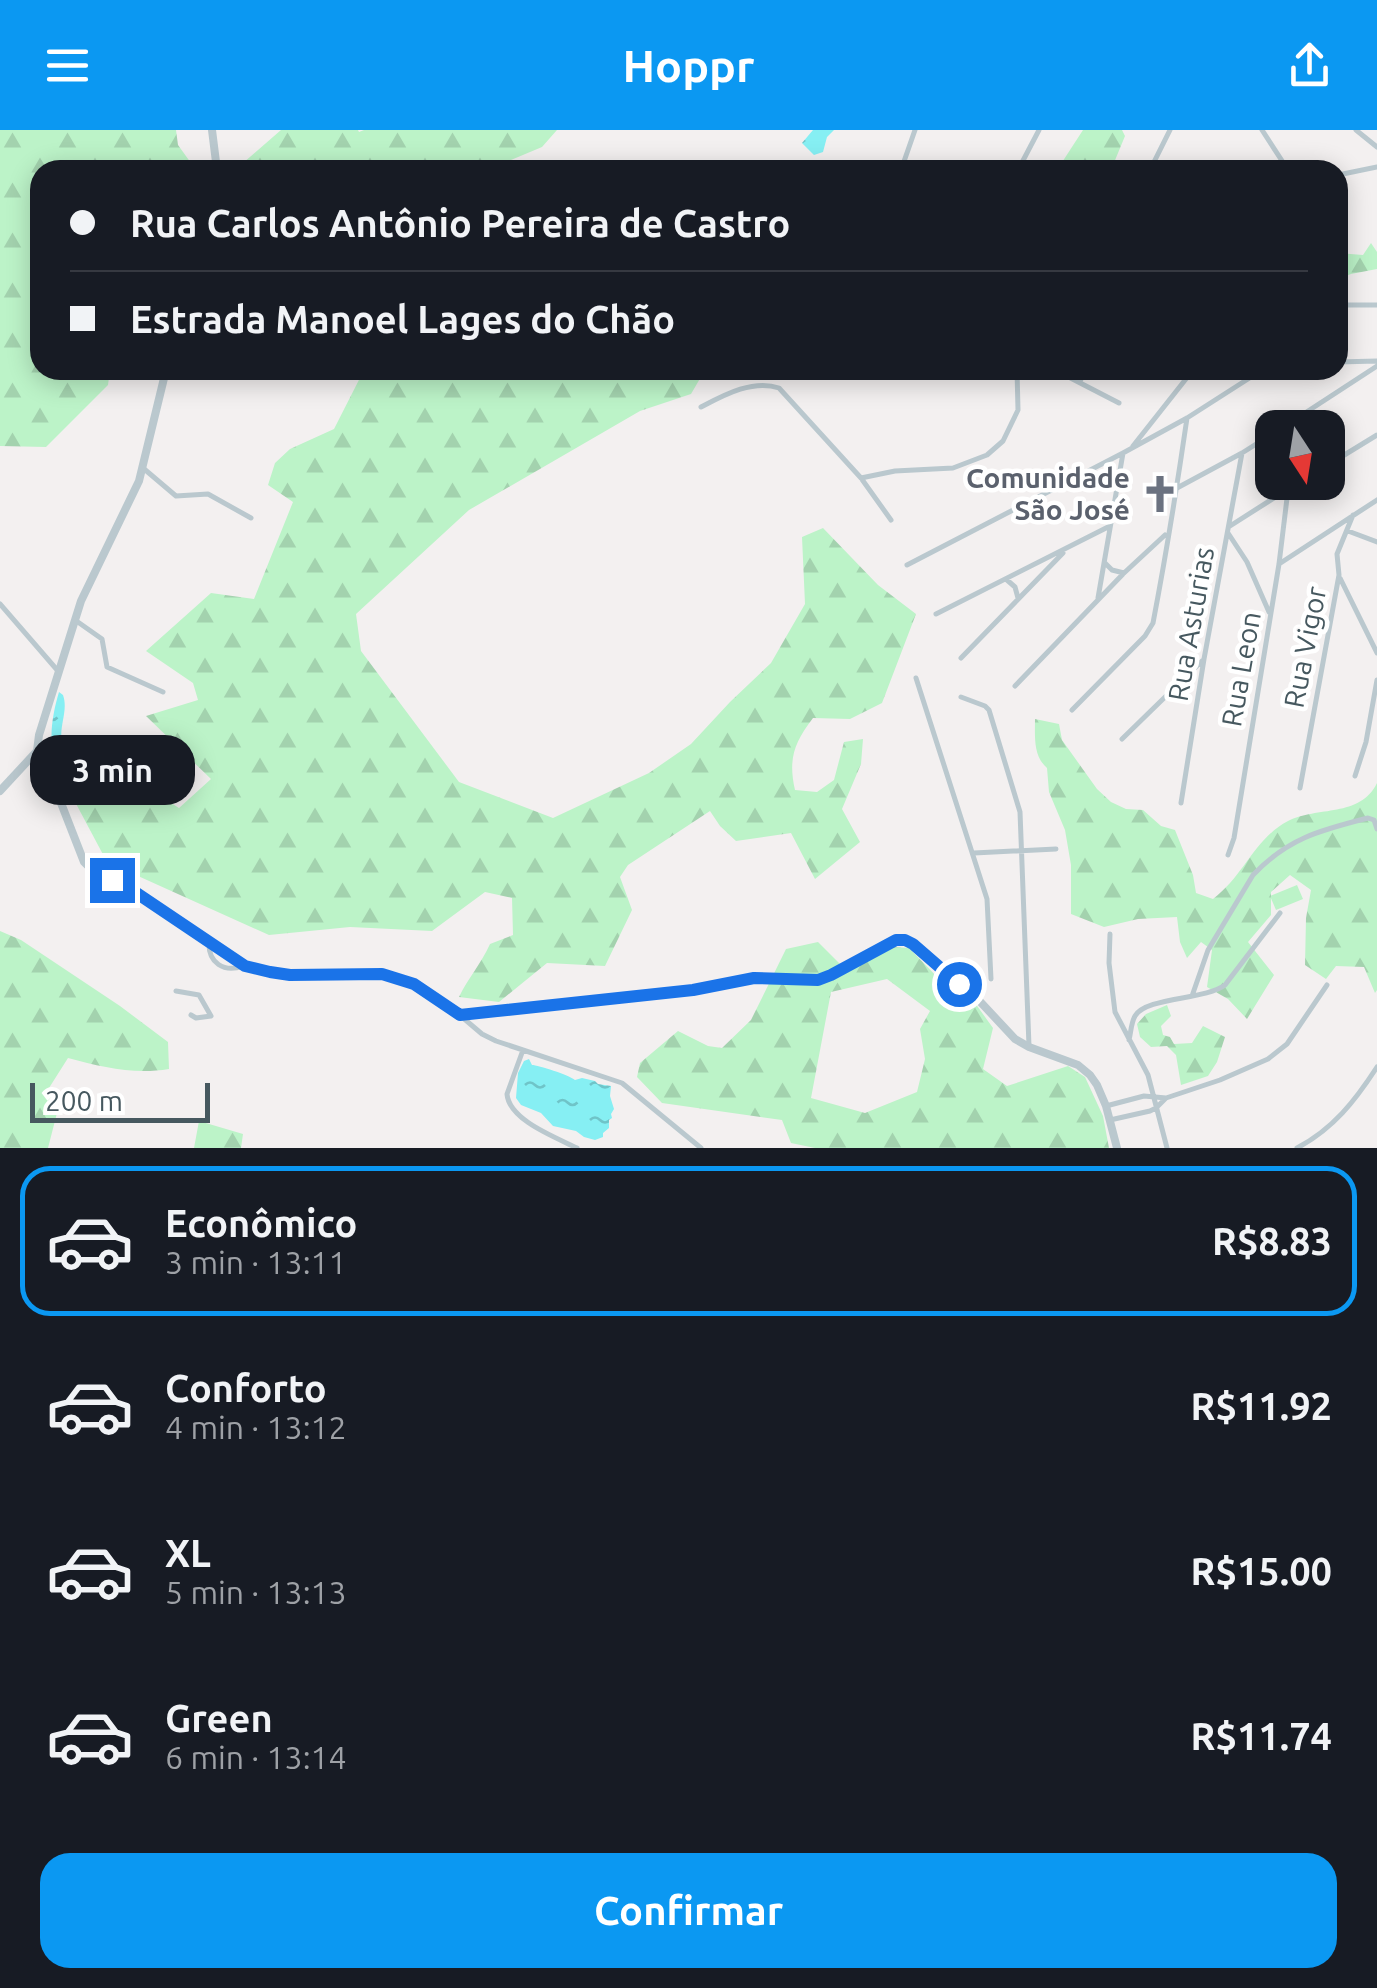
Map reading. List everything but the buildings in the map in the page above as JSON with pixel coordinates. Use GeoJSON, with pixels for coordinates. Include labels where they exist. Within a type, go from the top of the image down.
{"type":"FeatureCollection","features":[{"type":"Feature","properties":{"kind":"street"},"geometry":{"type":"LineString","coordinates":[[212,130],[216,160]]}},
{"type":"Feature","properties":{"kind":"street"},"geometry":{"type":"LineString","coordinates":[[905,160],[916,130]]}},
{"type":"Feature","properties":{"kind":"street"},"geometry":{"type":"LineString","coordinates":[[1023,160],[1038,130]]}},
{"type":"Feature","properties":{"kind":"street"},"geometry":{"type":"LineString","coordinates":[[1155,160],[1170,130]]}},
{"type":"Feature","properties":{"kind":"street"},"geometry":{"type":"LineString","coordinates":[[1264,130],[1282,160]]}},
{"type":"Feature","properties":{"kind":"street"},"geometry":{"type":"LineString","coordinates":[[1356,130],[1377,147]]}},
{"type":"Feature","properties":{"kind":"street"},"geometry":{"type":"LineString","coordinates":[[1348,173],[1377,167]]}},
{"type":"Feature","properties":{"kind":"street"},"geometry":{"type":"LineString","coordinates":[[1348,305],[1377,305]]}},
{"type":"Feature","properties":{"kind":"street"},"geometry":{"type":"LineString","coordinates":[[1348,363],[1377,364]]}},
{"type":"Feature","properties":{"kind":"street"},"geometry":{"type":"LineString","coordinates":[[1309,410],[1377,364]]}},
{"type":"Feature","properties":{"kind":"street"},"geometry":{"type":"LineString","coordinates":[[164,380],[143,468],[82,601],[41,724],[38,751],[84,862],[245,966],[290,975],[382,974],[414,984],[482,1034],[622,1083],[700,1148]]}},
{"type":"Feature","properties":{"kind":"street"},"geometry":{"type":"LineString","coordinates":[[862,478],[895,471],[953,468],[987,455],[1003,441],[1018,410],[1017,380]]}},
{"type":"Feature","properties":{"kind":"street"},"geometry":{"type":"LineString","coordinates":[[1076,380],[1118,403]]}},
{"type":"Feature","properties":{"kind":"street"},"geometry":{"type":"LineString","coordinates":[[1132,448],[1185,380]]}},
{"type":"Feature","properties":{"kind":"street"},"geometry":{"type":"LineString","coordinates":[[907,564],[1123,454],[1246,380]]}},
{"type":"Feature","properties":{"kind":"street"},"geometry":{"type":"LineString","coordinates":[[701,406],[743,388],[779,388],[862,478],[892,520]]}},
{"type":"Feature","properties":{"kind":"street"},"geometry":{"type":"LineString","coordinates":[[1072,710],[1145,636],[1152,623],[1187,418]]}},
{"type":"Feature","properties":{"kind":"street"},"geometry":{"type":"LineString","coordinates":[[1345,455],[1377,435]]}},
{"type":"Feature","properties":{"kind":"street"},"geometry":{"type":"LineString","coordinates":[[1177,488],[1255,445]]}},
{"type":"Feature","properties":{"kind":"street","name":"Rua Asturias"},"geometry":{"type":"LineString","coordinates":[[1181,803],[1242,453]]}},
{"type":"Feature","properties":{"kind":"street"},"geometry":{"type":"LineString","coordinates":[[1098,600],[1123,454]]}},
{"type":"Feature","properties":{"kind":"street"},"geometry":{"type":"LineString","coordinates":[[143,468],[176,496],[208,494],[251,518]]}},
{"type":"Feature","properties":{"kind":"street"},"geometry":{"type":"LineString","coordinates":[[1270,614],[1228,529],[1273,500]]}},
{"type":"Feature","properties":{"kind":"street","name":"Rua Leon"},"geometry":{"type":"LineString","coordinates":[[1228,855],[1234,838],[1287,500]]}},
{"type":"Feature","properties":{"kind":"street"},"geometry":{"type":"LineString","coordinates":[[1279,564],[1377,500]]}},
{"type":"Feature","properties":{"kind":"street","name":"Rua Vigor"},"geometry":{"type":"LineString","coordinates":[[1300,788],[1339,575],[1337,554],[1353,515]]}},
{"type":"Feature","properties":{"kind":"street"},"geometry":{"type":"LineString","coordinates":[[936,614],[1110,526]]}},
{"type":"Feature","properties":{"kind":"street"},"geometry":{"type":"LineString","coordinates":[[1348,532],[1377,542]]}},
{"type":"Feature","properties":{"kind":"street"},"geometry":{"type":"LineString","coordinates":[[1015,686],[1167,533]]}},
{"type":"Feature","properties":{"kind":"street"},"geometry":{"type":"LineString","coordinates":[[961,658],[1069,547]]}},
{"type":"Feature","properties":{"kind":"street"},"geometry":{"type":"LineString","coordinates":[[1104,561],[1112,570],[1124,573]]}},
{"type":"Feature","properties":{"kind":"street"},"geometry":{"type":"LineString","coordinates":[[1339,575],[1377,653]]}},
{"type":"Feature","properties":{"kind":"street"},"geometry":{"type":"LineString","coordinates":[[1006,579],[1014,586],[1018,598]]}},
{"type":"Feature","properties":{"kind":"street"},"geometry":{"type":"LineString","coordinates":[[0,604],[58,670]]}},
{"type":"Feature","properties":{"kind":"street"},"geometry":{"type":"LineString","coordinates":[[75,620],[102,639],[104,662],[112,671],[163,692]]}},
{"type":"Feature","properties":{"kind":"street"},"geometry":{"type":"LineString","coordinates":[[1122,739],[1204,659]]}},
{"type":"Feature","properties":{"kind":"street"},"geometry":{"type":"LineString","coordinates":[[916,678],[989,906],[990,979]]}},
{"type":"Feature","properties":{"kind":"street"},"geometry":{"type":"LineString","coordinates":[[1355,776],[1366,742],[1377,680]]}},
{"type":"Feature","properties":{"kind":"street"},"geometry":{"type":"LineString","coordinates":[[961,697],[989,710],[1019,804],[1030,1047]]}},
{"type":"Feature","properties":{"kind":"street"},"geometry":{"type":"LineString","coordinates":[[0,791],[38,751]]}},
{"type":"Feature","properties":{"kind":"street"},"geometry":{"type":"LineString","coordinates":[[1192,996],[1208,950],[1262,866],[1304,836],[1375,817],[1377,829]]}},
{"type":"Feature","properties":{"kind":"street"},"geometry":{"type":"LineString","coordinates":[[974,853],[1056,849]]}},
{"type":"Feature","properties":{"kind":"street"},"geometry":{"type":"LineString","coordinates":[[1129,1040],[1133,1020],[1142,1009],[1212,992],[1224,985],[1280,913]]}},
{"type":"Feature","properties":{"kind":"street"},"geometry":{"type":"LineString","coordinates":[[1110,934],[1109,963],[1118,1021],[1148,1074],[1167,1148]]}},
{"type":"Feature","properties":{"kind":"street"},"geometry":{"type":"LineString","coordinates":[[460,1015],[693,990],[754,978],[818,980],[886,943],[905,940],[973,994],[1015,1039],[1078,1065],[1097,1085],[1117,1148]]}},
{"type":"Feature","properties":{"kind":"street"},"geometry":{"type":"LineString","coordinates":[[1110,1120],[1156,1108],[1166,1098],[1268,1059],[1288,1044],[1328,985]]}},
{"type":"Feature","properties":{"kind":"street"},"geometry":{"type":"LineString","coordinates":[[176,991],[198,995],[211,1016],[196,1018],[191,1014]]}},
{"type":"Feature","properties":{"kind":"street"},"geometry":{"type":"LineString","coordinates":[[524,1050],[507,1102],[517,1115],[577,1148]]}},
{"type":"Feature","properties":{"kind":"street"},"geometry":{"type":"LineString","coordinates":[[1297,1148],[1336,1122],[1377,1067]]}},
{"type":"Feature","properties":{"kind":"street"},"geometry":{"type":"LineString","coordinates":[[1106,1106],[1153,1095],[1166,1098]]}},
{"type":"Feature","properties":{"kind":"green space"},"geometry":{"type":"Polygon","coordinates":[[[0,130],[176,130],[178,145],[189,160],[30,160],[30,380],[109,380],[46,447],[0,446],[0,130]]]}},
{"type":"Feature","properties":{"kind":"green space"},"geometry":{"type":"Polygon","coordinates":[[[281,130],[557,130],[542,147],[511,160],[246,160],[281,130]]]}},
{"type":"Feature","properties":{"kind":"green space"},"geometry":{"type":"Polygon","coordinates":[[[1083,130],[1122,130],[1125,136],[1115,160],[1064,160],[1083,130]]]}},
{"type":"Feature","properties":{"kind":"green space"},"geometry":{"type":"Polygon","coordinates":[[[1371,243],[1377,252],[1377,269],[1348,275],[1348,254],[1363,255],[1371,243]]]}},
{"type":"Feature","properties":{"kind":"green space"},"geometry":{"type":"Polygon","coordinates":[[[359,380],[699,380],[691,394],[640,411],[469,510],[356,614],[361,651],[459,782],[553,818],[649,773],[691,744],[771,663],[805,604],[802,537],[823,528],[878,585],[916,614],[882,703],[850,719],[813,718],[794,752],[795,790],[817,792],[834,780],[844,742],[863,739],[861,764],[842,809],[860,842],[815,879],[791,833],[736,841],[710,811],[628,865],[620,877],[632,910],[605,966],[547,963],[499,1002],[459,997],[490,944],[513,935],[512,898],[485,892],[432,931],[350,927],[269,935],[107,862],[65,783],[105,761],[179,808],[211,779],[146,716],[198,700],[193,683],[146,651],[211,593],[254,599],[293,502],[268,485],[275,463],[290,449],[334,429],[359,380]]]}},
{"type":"Feature","properties":{"kind":"green space"},"geometry":{"type":"Polygon","coordinates":[[[1035,719],[1059,724],[1062,740],[1111,802],[1126,809],[1143,810],[1161,826],[1175,830],[1196,893],[1213,899],[1276,829],[1299,816],[1360,802],[1377,783],[1375,993],[1364,967],[1336,966],[1326,979],[1305,965],[1311,890],[1290,875],[1271,892],[1271,915],[1248,942],[1274,975],[1247,1019],[1228,999],[1207,987],[1212,950],[1201,942],[1187,958],[1180,942],[1177,917],[1138,919],[1104,927],[1071,914],[1071,865],[1065,830],[1049,792],[1047,768],[1037,752],[1035,719]]]}},
{"type":"Feature","properties":{"kind":"green space"},"geometry":{"type":"Polygon","coordinates":[[[1297,885],[1303,899],[1276,910],[1270,896],[1297,885]]]}},
{"type":"Feature","properties":{"kind":"green space"},"geometry":{"type":"Polygon","coordinates":[[[0,931],[21,940],[168,1042],[169,1069],[131,1071],[68,1058],[49,1088],[57,1113],[48,1148],[0,1148],[0,931]]]}},
{"type":"Feature","properties":{"kind":"green space"},"geometry":{"type":"Polygon","coordinates":[[[818,942],[847,971],[894,947],[909,948],[942,982],[975,1003],[993,1028],[983,1069],[1007,1086],[1068,1066],[1085,1077],[1103,1116],[1109,1148],[815,1148],[791,1143],[782,1120],[662,1103],[637,1077],[640,1063],[678,1031],[708,1046],[722,1048],[751,1020],[786,949],[818,942]],[[887,979],[831,992],[811,1098],[865,1113],[917,1092],[925,1059],[920,1029],[930,1011],[887,979]]]}},
{"type":"Feature","properties":{"kind":"green space"},"geometry":{"type":"Polygon","coordinates":[[[1167,1005],[1171,1016],[1161,1026],[1163,1035],[1174,1044],[1192,1043],[1203,1026],[1225,1037],[1208,1076],[1181,1085],[1176,1055],[1167,1046],[1151,1047],[1140,1037],[1137,1024],[1146,1014],[1167,1005]]]}},
{"type":"Feature","properties":{"kind":"green space"},"geometry":{"type":"Polygon","coordinates":[[[199,1121],[243,1134],[241,1148],[194,1148],[199,1121]]]}},
{"type":"Feature","properties":{"kind":"water"},"geometry":{"type":"Polygon","coordinates":[[[813,130],[834,130],[827,137],[823,152],[814,155],[802,143],[813,130]]]}},
{"type":"Feature","properties":{"kind":"water"},"geometry":{"type":"Polygon","coordinates":[[[59,692],[65,708],[63,747],[69,748],[77,759],[60,769],[52,742],[59,692]]]}},
{"type":"Feature","properties":{"kind":"water"},"geometry":{"type":"Polygon","coordinates":[[[529,1059],[532,1065],[575,1080],[582,1078],[611,1086],[614,1109],[603,1137],[595,1140],[553,1126],[541,1113],[521,1105],[516,1098],[518,1073],[529,1059]]]}},
{"type":"Feature","properties":{"kind":"place","name":"Comunidade São José"},"geometry":{"type":"Point","coordinates":[1160,494]}},
{"type":"Feature","properties":{"kind":"route"},"geometry":{"type":"LineString","coordinates":[[112,880],[245,966],[290,975],[348,973],[400,978],[460,1015],[693,990],[754,978],[818,980],[896,940],[913,944],[959,984]]}}]}
